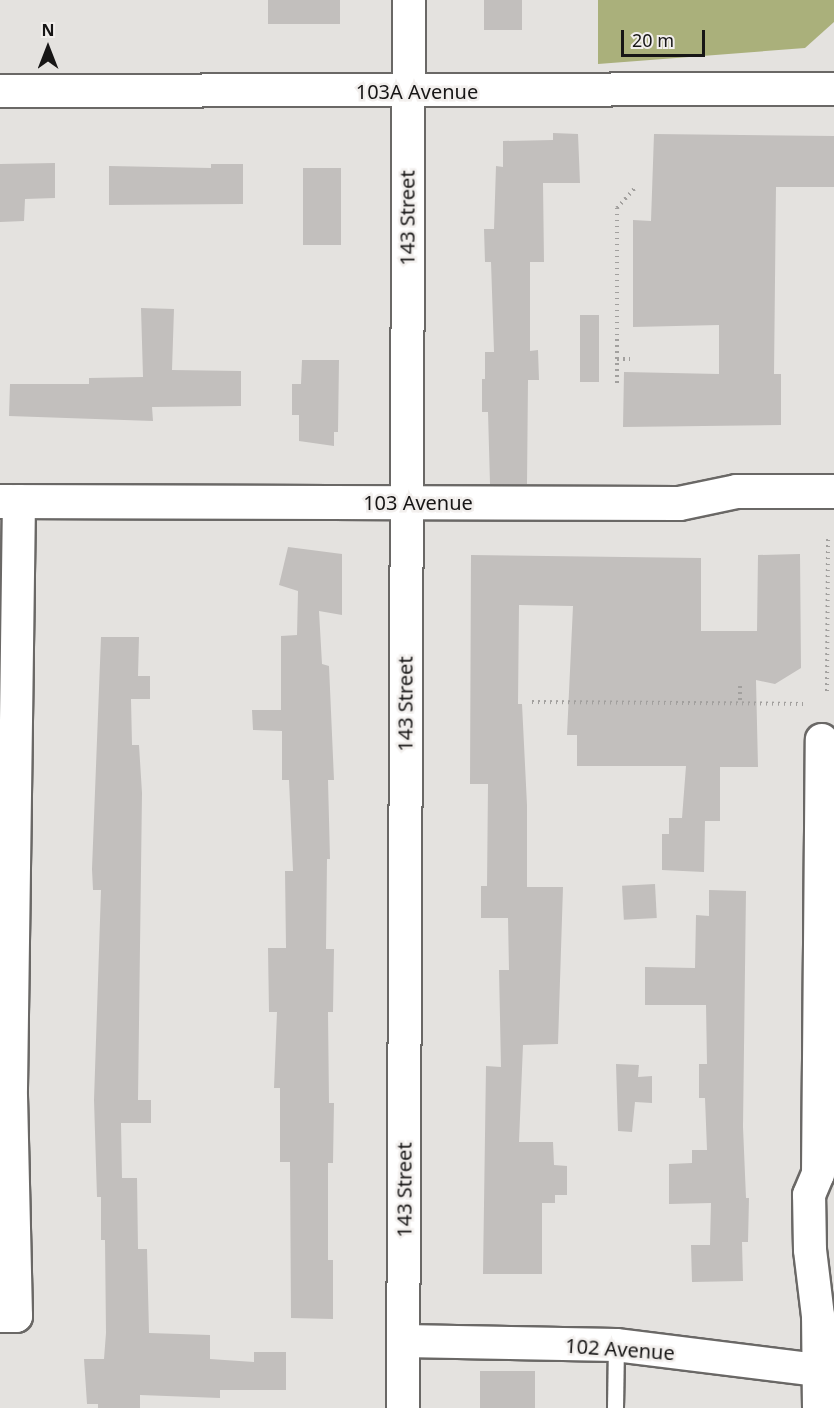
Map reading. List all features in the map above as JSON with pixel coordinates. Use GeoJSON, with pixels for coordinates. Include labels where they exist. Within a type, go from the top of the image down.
{"type":"FeatureCollection","features":[{"type":"Feature","properties":{"kind":"street","name":"143 Street"},"geometry":{"type":"LineString","coordinates":[[403,1408],[409,0]]}},
{"type":"Feature","properties":{"kind":"street","name":"103A Avenue"},"geometry":{"type":"LineString","coordinates":[[0,92],[834,89]]}},
{"type":"Feature","properties":{"kind":"street","name":"103 Avenue"},"geometry":{"type":"LineString","coordinates":[[9,501],[679,503],[736,490],[834,490]]}},
{"type":"Feature","properties":{"kind":"street"},"geometry":{"type":"LineString","coordinates":[[8,1316],[11,1088],[9,501]]}},
{"type":"Feature","properties":{"kind":"street"},"geometry":{"type":"LineString","coordinates":[[819,1408],[826,1372],[810,1250],[809,1196],[818,1174],[828,734]]}},
{"type":"Feature","properties":{"kind":"street","name":"102 Avenue"},"geometry":{"type":"LineString","coordinates":[[404,1341],[616,1345],[826,1372]]}},
{"type":"Feature","properties":{"kind":"lane"},"geometry":{"type":"LineString","coordinates":[[615,1408],[616,1345]]}},
{"type":"Feature","properties":{"kind":"path"},"geometry":{"type":"LineString","coordinates":[[617,383],[617,207],[636,187]]}},
{"type":"Feature","properties":{"kind":"path"},"geometry":{"type":"LineString","coordinates":[[617,358],[630,358]]}},
{"type":"Feature","properties":{"kind":"path"},"geometry":{"type":"LineString","coordinates":[[827,691],[828,535]]}},
{"type":"Feature","properties":{"kind":"path"},"geometry":{"type":"LineString","coordinates":[[740,686],[740,703]]}},
{"type":"Feature","properties":{"kind":"path"},"geometry":{"type":"LineString","coordinates":[[532,702],[803,704]]}},
{"type":"Feature","properties":{"kind":"green space"},"geometry":{"type":"Polygon","coordinates":[[[598,0],[834,0],[834,22],[805,48],[598,64],[598,0]]]}},
{"type":"Feature","properties":{"kind":"building"},"geometry":{"type":"Polygon","coordinates":[[[268,0],[340,0],[340,24],[268,24],[268,0]]]}},
{"type":"Feature","properties":{"kind":"building"},"geometry":{"type":"Polygon","coordinates":[[[484,0],[522,0],[522,30],[484,30],[484,0]]]}},
{"type":"Feature","properties":{"kind":"building"},"geometry":{"type":"Polygon","coordinates":[[[553,133],[578,134],[580,183],[543,183],[544,262],[530,262],[530,351],[538,350],[539,380],[528,380],[527,484],[490,484],[488,412],[482,412],[482,379],[485,379],[485,352],[494,352],[491,262],[485,262],[484,229],[494,229],[496,166],[503,167],[503,141],[553,140],[553,133]]]}},
{"type":"Feature","properties":{"kind":"building"},"geometry":{"type":"Polygon","coordinates":[[[654,134],[834,136],[834,187],[776,187],[774,374],[781,374],[781,425],[623,427],[624,372],[719,374],[719,325],[633,327],[633,220],[651,221],[654,134]]]}},
{"type":"Feature","properties":{"kind":"building"},"geometry":{"type":"Polygon","coordinates":[[[55,163],[55,198],[25,199],[24,221],[0,222],[0,164],[55,163]]]}},
{"type":"Feature","properties":{"kind":"building"},"geometry":{"type":"Polygon","coordinates":[[[211,164],[243,164],[243,204],[109,205],[109,166],[211,168],[211,164]]]}},
{"type":"Feature","properties":{"kind":"building"},"geometry":{"type":"Polygon","coordinates":[[[303,168],[341,168],[341,245],[303,245],[303,168]]]}},
{"type":"Feature","properties":{"kind":"building"},"geometry":{"type":"Polygon","coordinates":[[[141,308],[174,309],[172,370],[241,371],[241,406],[152,407],[153,421],[9,416],[10,384],[89,384],[89,378],[143,377],[141,308]]]}},
{"type":"Feature","properties":{"kind":"building"},"geometry":{"type":"Polygon","coordinates":[[[580,315],[599,315],[599,382],[580,382],[580,315]]]}},
{"type":"Feature","properties":{"kind":"building"},"geometry":{"type":"Polygon","coordinates":[[[302,360],[339,360],[338,432],[334,432],[334,446],[299,441],[299,415],[292,415],[292,384],[301,384],[302,360]]]}},
{"type":"Feature","properties":{"kind":"building"},"geometry":{"type":"Polygon","coordinates":[[[288,547],[342,554],[342,615],[319,611],[322,664],[329,666],[334,780],[328,780],[330,859],[327,859],[326,949],[334,949],[333,1012],[328,1012],[329,1103],[334,1103],[333,1163],[328,1163],[328,1260],[333,1260],[333,1319],[291,1318],[290,1162],[280,1162],[280,1088],[274,1088],[277,1012],[269,1012],[268,948],[286,948],[285,871],[293,871],[289,780],[282,780],[282,731],[253,730],[252,710],[281,710],[281,636],[297,635],[298,591],[279,585],[288,547]]]}},
{"type":"Feature","properties":{"kind":"building"},"geometry":{"type":"Polygon","coordinates":[[[800,554],[801,668],[775,684],[756,680],[758,767],[720,767],[720,821],[705,821],[704,872],[662,870],[662,834],[669,834],[669,818],[682,818],[686,766],[577,766],[577,735],[567,735],[573,606],[519,605],[518,704],[522,704],[527,805],[527,887],[563,887],[558,1044],[523,1045],[519,1142],[553,1142],[554,1165],[567,1166],[567,1195],[555,1195],[555,1203],[542,1203],[542,1274],[483,1274],[486,1066],[501,1067],[499,970],[509,970],[508,918],[481,918],[481,886],[487,886],[488,784],[470,784],[471,555],[701,558],[701,631],[757,631],[758,555],[800,554]]]}},
{"type":"Feature","properties":{"kind":"building"},"geometry":{"type":"Polygon","coordinates":[[[101,637],[139,637],[138,676],[150,676],[150,699],[131,699],[132,745],[139,745],[142,793],[138,1100],[151,1100],[151,1123],[121,1123],[122,1178],[137,1178],[138,1249],[147,1249],[149,1333],[210,1335],[210,1359],[254,1362],[254,1352],[286,1352],[286,1390],[220,1390],[220,1398],[140,1395],[140,1408],[98,1408],[98,1404],[87,1404],[84,1359],[104,1359],[106,1333],[105,1240],[101,1240],[101,1197],[97,1197],[94,1100],[101,890],[93,890],[92,869],[101,637]]]}},
{"type":"Feature","properties":{"kind":"building"},"geometry":{"type":"Polygon","coordinates":[[[655,884],[657,918],[624,920],[622,886],[655,884]]]}},
{"type":"Feature","properties":{"kind":"building"},"geometry":{"type":"Polygon","coordinates":[[[709,890],[746,891],[743,1127],[746,1198],[749,1198],[748,1242],[742,1242],[743,1281],[692,1282],[691,1245],[710,1245],[711,1203],[669,1204],[669,1164],[692,1163],[692,1150],[707,1150],[705,1098],[699,1098],[699,1064],[707,1064],[706,1005],[645,1005],[645,967],[695,968],[696,915],[709,916],[709,890]]]}},
{"type":"Feature","properties":{"kind":"building"},"geometry":{"type":"Polygon","coordinates":[[[616,1064],[639,1065],[638,1077],[652,1076],[652,1103],[635,1102],[632,1132],[618,1131],[616,1064]]]}},
{"type":"Feature","properties":{"kind":"building"},"geometry":{"type":"Polygon","coordinates":[[[480,1371],[535,1371],[535,1408],[480,1408],[480,1371]]]}}]}
